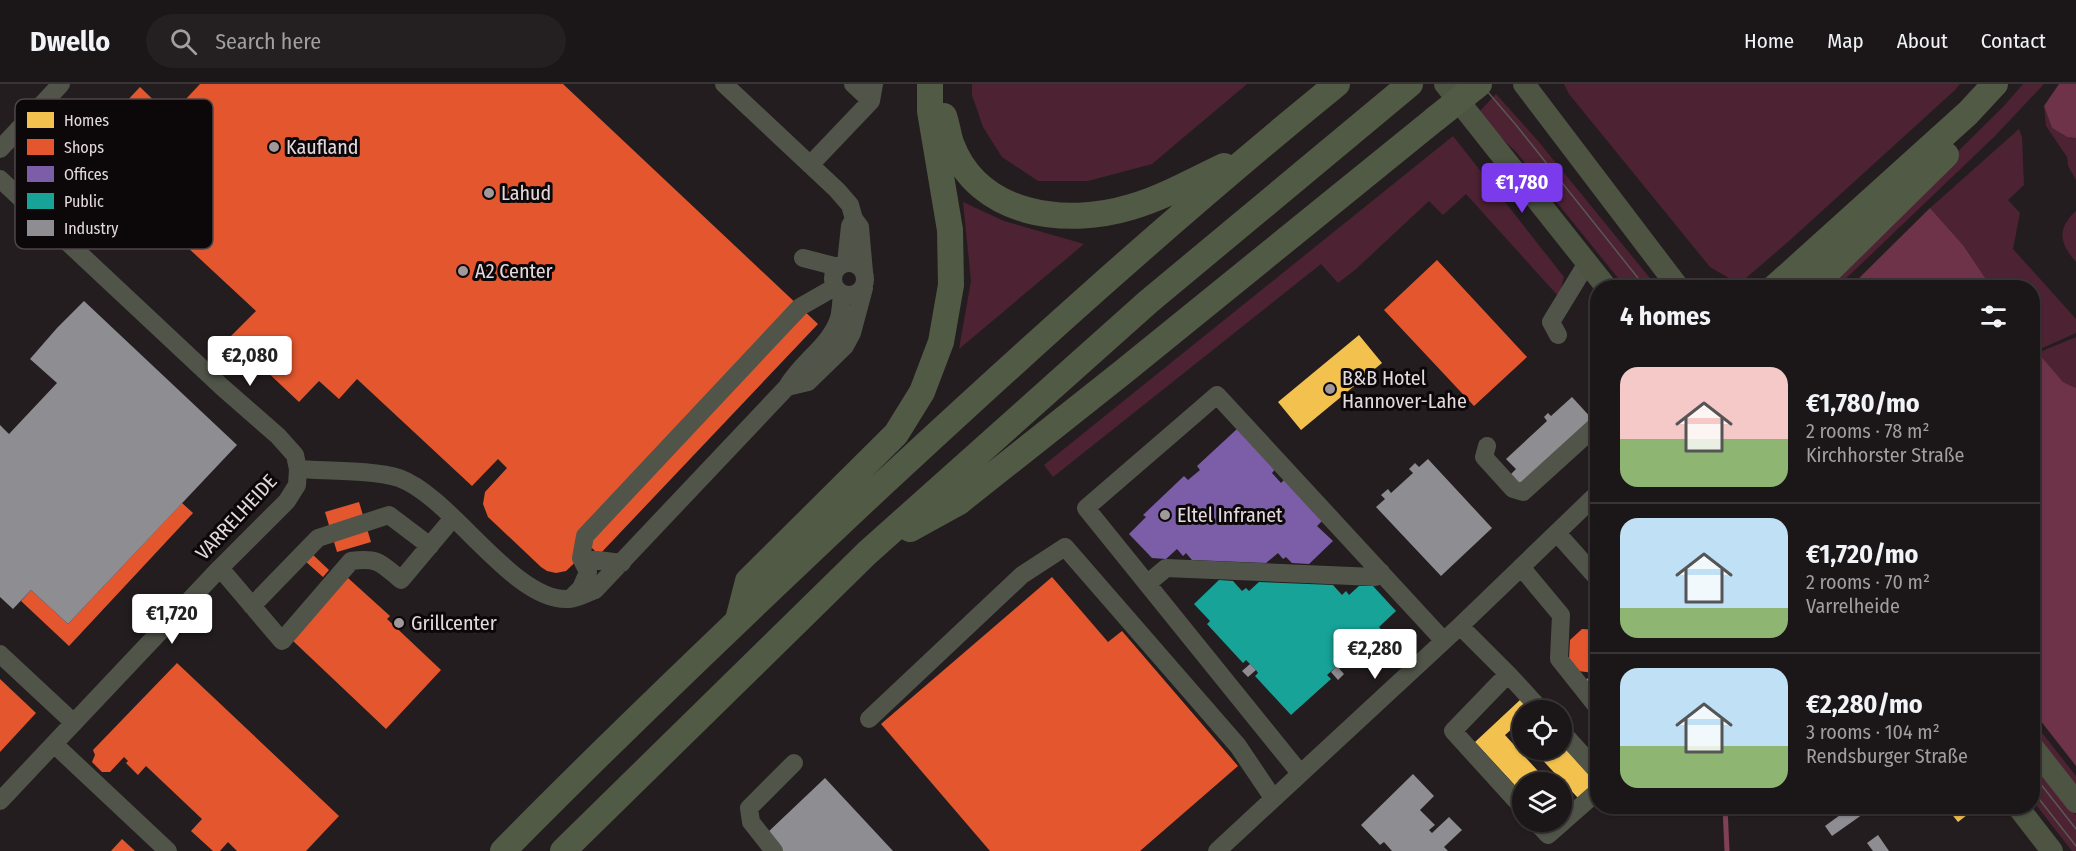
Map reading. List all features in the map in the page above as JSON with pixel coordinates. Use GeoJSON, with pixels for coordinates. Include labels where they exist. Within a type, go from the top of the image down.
{"type":"FeatureCollection","features":[{"type":"Feature","properties":{"kind":"highway"},"geometry":{"type":"LineString","coordinates":[[738,620],[748,581],[896,434],[922,393],[942,342],[951,285],[950,231],[930,111],[930,84]]}},
{"type":"Feature","properties":{"kind":"highway"},"geometry":{"type":"LineString","coordinates":[[942,84],[943,110],[951,143],[965,169],[986,192],[1020,209],[1055,216],[1091,216],[1132,207],[1189,183],[1256,150]]}},
{"type":"Feature","properties":{"kind":"highway"},"geometry":{"type":"LineString","coordinates":[[503,851],[582,770],[912,457],[1124,264],[1256,150],[1337,84]]}},
{"type":"Feature","properties":{"kind":"highway"},"geometry":{"type":"LineString","coordinates":[[867,553],[958,502],[1123,372],[1479,84]]}},
{"type":"Feature","properties":{"kind":"highway"},"geometry":{"type":"LineString","coordinates":[[1783,280],[1968,113],[1995,84]]}},
{"type":"Feature","properties":{"kind":"highway"},"geometry":{"type":"LineString","coordinates":[[1819,280],[2007,96],[2015,84]]}},
{"type":"Feature","properties":{"kind":"highway"},"geometry":{"type":"LineString","coordinates":[[563,851],[867,553],[1148,302],[1409,85]]}},
{"type":"Feature","properties":{"kind":"main road"},"geometry":{"type":"LineString","coordinates":[[1445,84],[1601,280]]}},
{"type":"Feature","properties":{"kind":"main road"},"geometry":{"type":"LineString","coordinates":[[1524,84],[1673,280]]}},
{"type":"Feature","properties":{"kind":"main road"},"geometry":{"type":"LineString","coordinates":[[2040,757],[2076,802]]}},
{"type":"Feature","properties":{"kind":"main road"},"geometry":{"type":"LineString","coordinates":[[2023,814],[2052,851]]}},
{"type":"Feature","properties":{"kind":"street"},"geometry":{"type":"LineString","coordinates":[[47,99],[61,84]]}},
{"type":"Feature","properties":{"kind":"street"},"geometry":{"type":"LineString","coordinates":[[724,84],[837,190],[850,205],[854,219],[860,227],[864,280],[852,333],[845,346],[808,382],[787,387]]}},
{"type":"Feature","properties":{"kind":"street"},"geometry":{"type":"LineString","coordinates":[[810,165],[873,92],[853,84]]}},
{"type":"Feature","properties":{"kind":"street"},"geometry":{"type":"LineString","coordinates":[[0,149],[15,133]]}},
{"type":"Feature","properties":{"kind":"street"},"geometry":{"type":"LineString","coordinates":[[0,180],[15,194]]}},
{"type":"Feature","properties":{"kind":"street"},"geometry":{"type":"LineString","coordinates":[[75,249],[222,387],[278,436],[295,455],[298,469],[399,478],[424,492],[517,578],[542,593],[570,600],[595,590],[622,563],[787,387],[794,375],[829,336],[838,319],[839,278],[850,226],[854,219]]}},
{"type":"Feature","properties":{"kind":"street"},"geometry":{"type":"LineString","coordinates":[[570,600],[581,588],[588,572],[581,558],[585,536],[800,307],[839,278],[853,263],[864,280]]}},
{"type":"Feature","properties":{"kind":"street"},"geometry":{"type":"LineString","coordinates":[[1558,335],[1551,322],[1587,263]]}},
{"type":"Feature","properties":{"kind":"street"},"geometry":{"type":"LineString","coordinates":[[839,278],[847,296],[857,294],[864,280]]}},
{"type":"Feature","properties":{"kind":"street"},"geometry":{"type":"LineString","coordinates":[[1300,773],[1086,508],[1217,394],[1444,641]]}},
{"type":"Feature","properties":{"kind":"street"},"geometry":{"type":"LineString","coordinates":[[1487,446],[1484,458],[1513,489],[1523,492],[1590,431]]}},
{"type":"Feature","properties":{"kind":"street","name":"VARRELHEIDE"},"geometry":{"type":"LineString","coordinates":[[0,801],[220,568],[287,501],[297,484],[298,469]]}},
{"type":"Feature","properties":{"kind":"street"},"geometry":{"type":"LineString","coordinates":[[1216,851],[1444,641],[1590,501]]}},
{"type":"Feature","properties":{"kind":"street"},"geometry":{"type":"LineString","coordinates":[[252,606],[318,538],[389,515],[430,546]]}},
{"type":"Feature","properties":{"kind":"street"},"geometry":{"type":"LineString","coordinates":[[220,568],[282,640],[351,561],[368,558],[380,562],[401,580],[453,518]]}},
{"type":"Feature","properties":{"kind":"street"},"geometry":{"type":"LineString","coordinates":[[1557,532],[1590,570]]}},
{"type":"Feature","properties":{"kind":"street"},"geometry":{"type":"LineString","coordinates":[[869,719],[1022,575],[1065,547],[1238,746],[1273,798]]}},
{"type":"Feature","properties":{"kind":"street"},"geometry":{"type":"LineString","coordinates":[[581,558],[622,563]]}},
{"type":"Feature","properties":{"kind":"street"},"geometry":{"type":"LineString","coordinates":[[1521,567],[1561,615],[1559,659],[1590,698]]}},
{"type":"Feature","properties":{"kind":"street"},"geometry":{"type":"LineString","coordinates":[[1146,584],[1166,568],[1375,577],[1381,572]]}},
{"type":"Feature","properties":{"kind":"street"},"geometry":{"type":"LineString","coordinates":[[1460,626],[1532,700]]}},
{"type":"Feature","properties":{"kind":"street"},"geometry":{"type":"LineString","coordinates":[[0,654],[74,723]]}},
{"type":"Feature","properties":{"kind":"street"},"geometry":{"type":"LineString","coordinates":[[1508,674],[1453,731],[1512,796]]}},
{"type":"Feature","properties":{"kind":"street"},"geometry":{"type":"LineString","coordinates":[[1572,743],[1590,763]]}},
{"type":"Feature","properties":{"kind":"street"},"geometry":{"type":"LineString","coordinates":[[54,744],[168,851]]}},
{"type":"Feature","properties":{"kind":"street"},"geometry":{"type":"LineString","coordinates":[[774,851],[751,822],[749,808],[794,763]]}},
{"type":"Feature","properties":{"kind":"street"},"geometry":{"type":"LineString","coordinates":[[1572,814],[1590,798]]}},
{"type":"Feature","properties":{"kind":"shaded area"},"geometry":{"type":"Polygon","coordinates":[[[972,84],[1247,84],[1152,164],[1088,181],[1038,181],[1002,157],[983,127],[972,95],[972,84]]]}},
{"type":"Feature","properties":{"kind":"shaded area"},"geometry":{"type":"Polygon","coordinates":[[[1564,84],[1960,84],[1744,280],[1732,280],[1710,267],[1569,94],[1564,84]]]}},
{"type":"Feature","properties":{"kind":"shaded area"},"geometry":{"type":"Polygon","coordinates":[[[2023,84],[2044,84],[1995,136],[1844,280],[1827,280],[2003,107],[2023,84]]]}},
{"type":"Feature","properties":{"kind":"shaded area"},"geometry":{"type":"Polygon","coordinates":[[[2059,84],[2076,84],[2076,138],[2067,137],[2052,128],[2044,106],[2059,84]]]}},
{"type":"Feature","properties":{"kind":"shaded area"},"geometry":{"type":"Polygon","coordinates":[[[1496,94],[1538,141],[1651,280],[1620,280],[1517,153],[1477,114],[1496,94]]]}},
{"type":"Feature","properties":{"kind":"shaded area"},"geometry":{"type":"Polygon","coordinates":[[[2044,106],[2052,128],[2067,137],[2076,138],[2076,180],[2068,166],[2067,157],[2046,126],[2044,106]]]}},
{"type":"Feature","properties":{"kind":"shaded area"},"geometry":{"type":"Polygon","coordinates":[[[2019,129],[2022,137],[2024,185],[2008,200],[2020,213],[2013,249],[2076,319],[2076,333],[2040,349],[2040,280],[1987,280],[1963,245],[1930,208],[2019,129]]]}},
{"type":"Feature","properties":{"kind":"shaded area"},"geometry":{"type":"Polygon","coordinates":[[[1453,136],[1564,277],[1559,297],[1466,194],[1443,215],[1429,201],[1338,283],[1321,264],[1053,477],[1044,465],[1453,136]]]}},
{"type":"Feature","properties":{"kind":"shaded area"},"geometry":{"type":"Polygon","coordinates":[[[963,202],[1004,221],[1084,244],[959,349],[971,281],[963,202]]]}},
{"type":"Feature","properties":{"kind":"shaded area"},"geometry":{"type":"Polygon","coordinates":[[[1930,208],[1963,245],[1987,280],[1857,280],[1930,208]]]}},
{"type":"Feature","properties":{"kind":"shaded area"},"geometry":{"type":"Polygon","coordinates":[[[2076,211],[2076,262],[2066,248],[2062,236],[2066,223],[2076,211]]]}},
{"type":"Feature","properties":{"kind":"shaded area"},"geometry":{"type":"Polygon","coordinates":[[[2076,337],[2076,388],[2063,382],[2040,356],[2040,352],[2076,337]]]}},
{"type":"Feature","properties":{"kind":"shaded area"},"geometry":{"type":"Polygon","coordinates":[[[2040,355],[2063,382],[2076,388],[2076,766],[2040,720],[2040,355]]]}},
{"type":"Feature","properties":{"kind":"shaded area"},"geometry":{"type":"Polygon","coordinates":[[[2040,730],[2076,776],[2076,788],[2040,742],[2040,730]]]}},
{"type":"Feature","properties":{"kind":"shaded area"},"geometry":{"type":"Polygon","coordinates":[[[2040,770],[2076,815],[2076,851],[2072,851],[2040,810],[2040,770]]]}},
{"type":"Feature","properties":{"kind":"building: Homes"},"geometry":{"type":"Polygon","coordinates":[[[1359,335],[1382,363],[1301,430],[1278,402],[1359,335]]]}},
{"type":"Feature","properties":{"kind":"building: Homes"},"geometry":{"type":"Polygon","coordinates":[[[1512,707],[1512,729],[1505,735],[1512,743],[1512,760],[1528,760],[1539,772],[1512,772],[1512,782],[1475,742],[1512,707]]]}},
{"type":"Feature","properties":{"kind":"building: Homes"},"geometry":{"type":"Polygon","coordinates":[[[1572,756],[1590,775],[1590,789],[1579,799],[1572,792],[1572,772],[1554,772],[1542,760],[1572,760],[1572,756]]]}},
{"type":"Feature","properties":{"kind":"building: Homes"},"geometry":{"type":"Polygon","coordinates":[[[1952,814],[1966,814],[1967,815],[1958,822],[1952,814]]]}},
{"type":"Feature","properties":{"kind":"building: Shops","name":"A2 Center"},"geometry":{"type":"Polygon","coordinates":[[[200,84],[563,84],[818,324],[599,555],[591,547],[566,571],[556,573],[547,571],[488,517],[483,504],[485,492],[507,468],[498,459],[472,486],[357,379],[339,399],[319,381],[299,402],[230,337],[256,311],[189,249],[213,249],[213,99],[186,99],[200,84]]]}},
{"type":"Feature","properties":{"kind":"building: Shops","name":"A2 Center"},"geometry":{"type":"Polygon","coordinates":[[[140,87],[152,99],[129,99],[140,87]]]}},
{"type":"Feature","properties":{"kind":"building: Shops"},"geometry":{"type":"Polygon","coordinates":[[[1437,260],[1527,357],[1474,406],[1384,310],[1437,260]]]}},
{"type":"Feature","properties":{"kind":"building: Shops"},"geometry":{"type":"Polygon","coordinates":[[[359,502],[371,542],[337,552],[325,512],[359,502]]]}},
{"type":"Feature","properties":{"kind":"building: Shops"},"geometry":{"type":"Polygon","coordinates":[[[182,503],[193,513],[69,646],[21,601],[31,590],[68,624],[182,503]]]}},
{"type":"Feature","properties":{"kind":"building: Shops"},"geometry":{"type":"Polygon","coordinates":[[[311,553],[329,570],[323,577],[304,560],[311,553]]]}},
{"type":"Feature","properties":{"kind":"building: Shops"},"geometry":{"type":"Polygon","coordinates":[[[1052,577],[1108,642],[1122,631],[1238,766],[1140,851],[990,851],[881,724],[1052,577]]]}},
{"type":"Feature","properties":{"kind":"building: Shops"},"geometry":{"type":"Polygon","coordinates":[[[348,578],[390,616],[387,619],[441,670],[386,729],[291,639],[348,578]]]}},
{"type":"Feature","properties":{"kind":"building: Shops"},"geometry":{"type":"Polygon","coordinates":[[[1582,629],[1590,630],[1590,672],[1578,671],[1569,660],[1570,640],[1582,629]]]}},
{"type":"Feature","properties":{"kind":"building: Shops"},"geometry":{"type":"Polygon","coordinates":[[[177,663],[339,816],[306,851],[237,851],[228,842],[220,851],[213,851],[191,831],[202,819],[146,766],[138,775],[126,763],[128,761],[124,757],[110,772],[102,772],[92,762],[95,755],[93,750],[177,663]]]}},
{"type":"Feature","properties":{"kind":"building: Shops"},"geometry":{"type":"Polygon","coordinates":[[[0,679],[36,713],[0,752],[0,679]]]}},
{"type":"Feature","properties":{"kind":"building: Shops"},"geometry":{"type":"Polygon","coordinates":[[[122,839],[135,851],[111,851],[122,839]]]}},
{"type":"Feature","properties":{"kind":"building: Offices"},"geometry":{"type":"Polygon","coordinates":[[[1237,429],[1276,468],[1272,473],[1281,483],[1285,479],[1322,521],[1317,526],[1333,541],[1309,564],[1292,563],[1286,557],[1283,559],[1278,553],[1266,563],[1192,560],[1186,553],[1183,556],[1177,549],[1166,559],[1152,558],[1129,534],[1146,517],[1143,515],[1184,476],[1188,480],[1200,470],[1197,466],[1237,429]]]}},
{"type":"Feature","properties":{"kind":"building: Public"},"geometry":{"type":"Polygon","coordinates":[[[1219,580],[1233,581],[1242,591],[1246,588],[1249,591],[1259,582],[1333,585],[1342,595],[1346,591],[1349,595],[1359,586],[1373,586],[1396,611],[1379,627],[1382,630],[1343,667],[1340,663],[1327,675],[1331,679],[1291,715],[1255,676],[1258,673],[1256,670],[1246,660],[1243,663],[1207,624],[1210,621],[1194,604],[1219,580]]]}},
{"type":"Feature","properties":{"kind":"building: Industry"},"geometry":{"type":"Polygon","coordinates":[[[84,301],[237,445],[68,624],[31,590],[13,609],[0,597],[0,425],[9,434],[57,383],[30,359],[84,301]]]}},
{"type":"Feature","properties":{"kind":"building: Industry"},"geometry":{"type":"Polygon","coordinates":[[[1572,397],[1590,417],[1590,424],[1520,484],[1511,474],[1516,469],[1506,459],[1547,421],[1544,417],[1548,413],[1551,416],[1572,397]]]}},
{"type":"Feature","properties":{"kind":"building: Industry"},"geometry":{"type":"Polygon","coordinates":[[[1428,459],[1492,528],[1441,576],[1376,507],[1385,499],[1381,495],[1388,489],[1391,493],[1413,473],[1409,469],[1415,463],[1419,467],[1428,459]]]}},
{"type":"Feature","properties":{"kind":"building: Industry"},"geometry":{"type":"Polygon","coordinates":[[[1250,664],[1256,670],[1248,677],[1242,671],[1250,664]]]}},
{"type":"Feature","properties":{"kind":"building: Industry"},"geometry":{"type":"Polygon","coordinates":[[[1337,666],[1344,674],[1338,680],[1331,672],[1337,666]]]}},
{"type":"Feature","properties":{"kind":"building: Industry"},"geometry":{"type":"Polygon","coordinates":[[[1590,677],[1590,688],[1584,681],[1590,677]]]}},
{"type":"Feature","properties":{"kind":"building: Industry"},"geometry":{"type":"Polygon","coordinates":[[[1413,774],[1434,796],[1420,810],[1435,825],[1429,830],[1432,833],[1449,817],[1462,830],[1444,847],[1448,851],[1392,851],[1384,842],[1380,845],[1361,825],[1413,774]]]}},
{"type":"Feature","properties":{"kind":"building: Industry"},"geometry":{"type":"Polygon","coordinates":[[[825,778],[893,851],[783,851],[767,833],[825,778]]]}},
{"type":"Feature","properties":{"kind":"building: Industry"},"geometry":{"type":"Polygon","coordinates":[[[1841,814],[1863,814],[1832,836],[1825,826],[1841,814]]]}},
{"type":"Feature","properties":{"kind":"building: Industry"},"geometry":{"type":"Polygon","coordinates":[[[1878,835],[1889,851],[1873,851],[1867,843],[1878,835]]]}},
{"type":"Feature","properties":{"kind":"waterway"},"geometry":{"type":"LineString","coordinates":[[1725,814],[1727,851]]}},
{"type":"Feature","properties":{"kind":"tram line"},"geometry":{"type":"LineString","coordinates":[[1481,84],[1640,280]]}},
{"type":"Feature","properties":{"kind":"tram line"},"geometry":{"type":"LineString","coordinates":[[2040,783],[2076,829]]}},
{"type":"Feature","properties":{"kind":"tram line"},"geometry":{"type":"LineString","coordinates":[[2040,800],[2076,846]]}},
{"type":"Feature","properties":{"kind":"place","name":"Kaufland"},"geometry":{"type":"Point","coordinates":[274,147]}},
{"type":"Feature","properties":{"kind":"place","name":"Lahud"},"geometry":{"type":"Point","coordinates":[489,193]}},
{"type":"Feature","properties":{"kind":"place","name":"A2 Center"},"geometry":{"type":"Point","coordinates":[463,271]}},
{"type":"Feature","properties":{"kind":"place","name":"B&B Hotel Hannover-Lahe"},"geometry":{"type":"Point","coordinates":[1330,389]}},
{"type":"Feature","properties":{"kind":"place","name":"Eltel Infranet"},"geometry":{"type":"Point","coordinates":[1165,515]}},
{"type":"Feature","properties":{"kind":"place","name":"Grillcenter"},"geometry":{"type":"Point","coordinates":[399,623]}}]}
